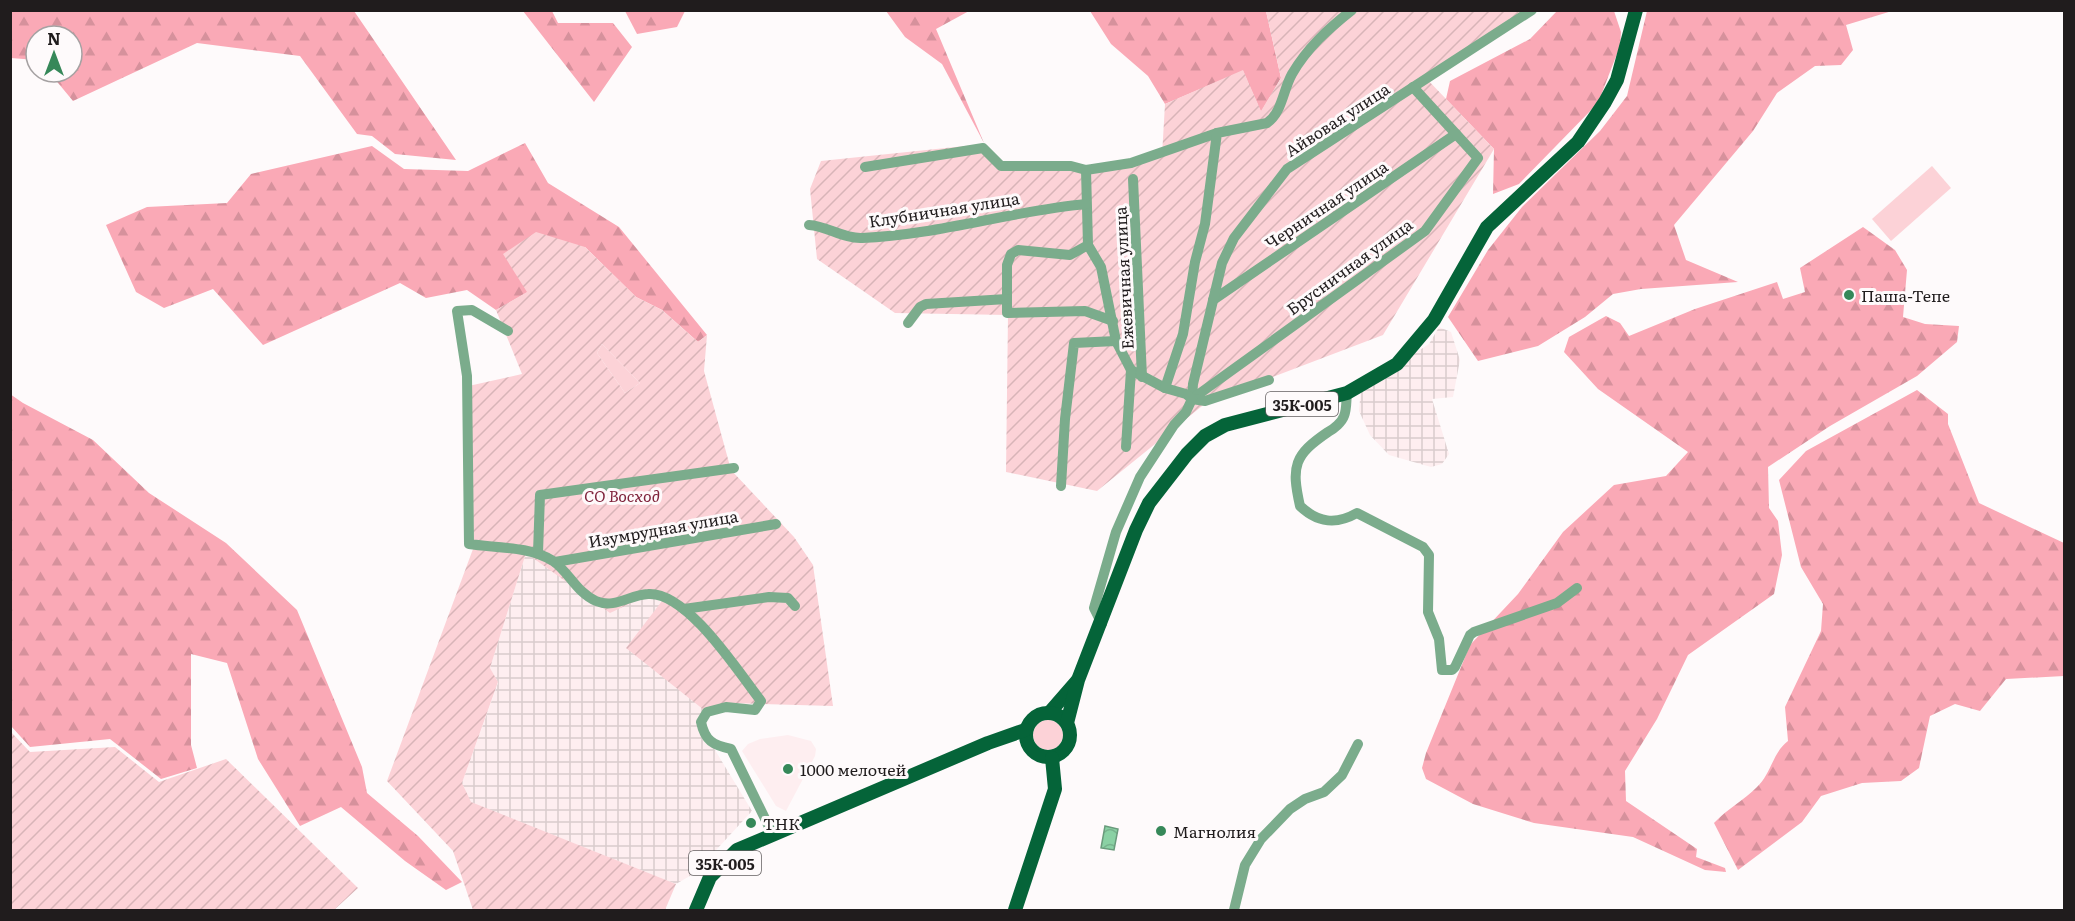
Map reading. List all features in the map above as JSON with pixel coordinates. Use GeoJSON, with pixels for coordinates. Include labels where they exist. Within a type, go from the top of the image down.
{"type":"FeatureCollection","features":[{"type":"Feature","properties":{"kind":"main road","name":"35К-005"},"geometry":{"type":"LineString","coordinates":[[1052,758],[1065,751],[1071,737],[1068,723],[1078,680],[1102,624],[1125,556],[1149,503],[1187,454],[1205,436],[1225,425],[1347,393],[1397,364],[1416,345],[1434,320],[1487,227],[1578,142],[1617,80],[1635,10]]}},
{"type":"Feature","properties":{"kind":"main road","name":"35К-005"},"geometry":{"type":"LineString","coordinates":[[696,910],[710,878],[737,850],[772,833],[988,743],[1025,730],[1030,720],[1039,714],[1050,712],[1078,680]]}},
{"type":"Feature","properties":{"kind":"main road"},"geometry":{"type":"LineString","coordinates":[[1050,712],[1060,715],[1068,723]]}},
{"type":"Feature","properties":{"kind":"main road"},"geometry":{"type":"LineString","coordinates":[[1015,910],[1055,789],[1052,758],[1037,756],[1027,745],[1025,730]]}},
{"type":"Feature","properties":{"kind":"street"},"geometry":{"type":"LineString","coordinates":[[865,167],[982,148],[1001,166],[1071,166],[1086,170],[1131,163],[1216,133],[1267,123],[1274,118],[1292,75],[1320,34],[1352,10]]}},
{"type":"Feature","properties":{"kind":"street","name":"Айвовая улица"},"geometry":{"type":"LineString","coordinates":[[1192,399],[1222,262],[1234,238],[1287,169],[1532,10]]}},
{"type":"Feature","properties":{"kind":"street"},"geometry":{"type":"LineString","coordinates":[[1413,87],[1456,134]]}},
{"type":"Feature","properties":{"kind":"street"},"geometry":{"type":"LineString","coordinates":[[1165,388],[1183,334],[1195,262],[1205,224],[1216,133]]}},
{"type":"Feature","properties":{"kind":"street","name":"Черничная улица"},"geometry":{"type":"LineString","coordinates":[[1213,300],[1456,134]]}},
{"type":"Feature","properties":{"kind":"street","name":"Брусничная улица"},"geometry":{"type":"LineString","coordinates":[[1192,399],[1425,231],[1478,158],[1456,134]]}},
{"type":"Feature","properties":{"kind":"street"},"geometry":{"type":"LineString","coordinates":[[1086,170],[1088,245],[1101,267],[1116,341],[1131,370],[1165,388],[1186,394],[1192,399],[1205,401],[1269,380]]}},
{"type":"Feature","properties":{"kind":"street","name":"Ежевичная улица"},"geometry":{"type":"LineString","coordinates":[[1133,179],[1142,377]]}},
{"type":"Feature","properties":{"kind":"street","name":"Клубничная улица"},"geometry":{"type":"LineString","coordinates":[[809,225],[822,226],[859,238],[911,233],[1043,208],[1086,204]]}},
{"type":"Feature","properties":{"kind":"street"},"geometry":{"type":"LineString","coordinates":[[1088,245],[1070,255],[1018,250],[1011,254],[1007,265],[1007,313],[1085,311],[1113,321]]}},
{"type":"Feature","properties":{"kind":"street"},"geometry":{"type":"LineString","coordinates":[[908,323],[920,307],[926,304],[1007,299]]}},
{"type":"Feature","properties":{"kind":"street"},"geometry":{"type":"LineString","coordinates":[[508,331],[472,310],[457,311],[467,376],[469,544],[538,553],[555,562],[574,585],[592,600],[606,606],[649,593],[684,609],[704,627],[761,701],[755,710],[726,707],[707,712],[701,722],[704,735],[713,745],[731,749],[772,833]]}},
{"type":"Feature","properties":{"kind":"street"},"geometry":{"type":"LineString","coordinates":[[1061,486],[1074,343],[1116,341]]}},
{"type":"Feature","properties":{"kind":"street"},"geometry":{"type":"LineString","coordinates":[[1126,447],[1131,370]]}},
{"type":"Feature","properties":{"kind":"street"},"geometry":{"type":"LineString","coordinates":[[1347,393],[1344,418],[1332,430],[1306,447],[1296,465],[1296,489],[1300,506],[1321,521],[1344,521],[1357,513],[1423,547],[1429,555],[1428,612],[1439,639],[1440,664],[1447,671],[1455,667],[1470,635],[1474,632],[1557,603],[1577,588]]}},
{"type":"Feature","properties":{"kind":"street"},"geometry":{"type":"LineString","coordinates":[[1102,624],[1094,608],[1116,532],[1140,477],[1174,425],[1186,412],[1192,399]]}},
{"type":"Feature","properties":{"kind":"street"},"geometry":{"type":"LineString","coordinates":[[538,553],[540,495],[734,468]]}},
{"type":"Feature","properties":{"kind":"street","name":"Изумрудная улица"},"geometry":{"type":"LineString","coordinates":[[555,562],[777,524]]}},
{"type":"Feature","properties":{"kind":"street"},"geometry":{"type":"LineString","coordinates":[[684,609],[769,597],[788,598],[795,606]]}},
{"type":"Feature","properties":{"kind":"street"},"geometry":{"type":"LineString","coordinates":[[1234,910],[1245,865],[1261,839],[1290,809],[1305,799],[1324,792],[1342,776],[1358,744]]}},
{"type":"Feature","properties":{"kind":"shaded area"},"geometry":{"type":"Polygon","coordinates":[[[1439,327],[1451,332],[1460,360],[1453,397],[1432,399],[1449,454],[1442,464],[1431,467],[1389,455],[1370,435],[1359,411],[1361,388],[1429,344],[1439,327]]]}},
{"type":"Feature","properties":{"kind":"shaded area"},"geometry":{"type":"Polygon","coordinates":[[[526,553],[662,601],[704,710],[698,722],[752,811],[695,873],[676,884],[470,802],[462,783],[498,683],[490,668],[526,553]]]}},
{"type":"Feature","properties":{"kind":"shaded area"},"geometry":{"type":"Polygon","coordinates":[[[788,735],[811,741],[816,749],[815,756],[786,811],[776,806],[742,751],[748,744],[760,739],[788,735]]]}},
{"type":"Feature","properties":{"kind":"green space"},"geometry":{"type":"Polygon","coordinates":[[[10,11],[354,11],[456,160],[395,154],[372,136],[357,134],[300,56],[197,43],[73,101],[59,84],[84,84],[84,24],[24,24],[24,59],[11,58],[10,11]]]}},
{"type":"Feature","properties":{"kind":"green space"},"geometry":{"type":"Polygon","coordinates":[[[523,11],[552,11],[558,23],[613,23],[632,47],[594,102],[523,11]]]}},
{"type":"Feature","properties":{"kind":"green space"},"geometry":{"type":"Polygon","coordinates":[[[625,11],[685,11],[677,27],[637,34],[625,11]]]}},
{"type":"Feature","properties":{"kind":"green space"},"geometry":{"type":"Polygon","coordinates":[[[886,11],[969,11],[936,29],[984,143],[942,64],[905,37],[886,11]]]}},
{"type":"Feature","properties":{"kind":"green space"},"geometry":{"type":"Polygon","coordinates":[[[1090,11],[1266,11],[1281,78],[1261,112],[1243,71],[1165,104],[1148,76],[1111,44],[1090,11]]]}},
{"type":"Feature","properties":{"kind":"green space"},"geometry":{"type":"Polygon","coordinates":[[[1266,11],[1526,11],[1424,76],[1494,149],[1383,335],[1207,402],[1097,491],[1006,472],[1008,315],[895,313],[817,259],[810,189],[821,161],[984,144],[1004,170],[1094,171],[1162,156],[1165,104],[1243,70],[1261,111],[1281,78],[1266,11]]]}},
{"type":"Feature","properties":{"kind":"green space"},"geometry":{"type":"Polygon","coordinates":[[[1557,11],[1614,11],[1621,32],[1620,46],[1598,103],[1519,184],[1493,194],[1494,149],[1446,99],[1450,81],[1530,39],[1557,11]]]}},
{"type":"Feature","properties":{"kind":"green space"},"geometry":{"type":"Polygon","coordinates":[[[1647,11],[1892,11],[1846,25],[1853,50],[1841,65],[1815,66],[1777,93],[1753,131],[1674,225],[1686,260],[1738,282],[1641,289],[1613,294],[1585,317],[1538,346],[1478,361],[1448,317],[1488,250],[1522,207],[1600,131],[1627,96],[1647,11]]]}},
{"type":"Feature","properties":{"kind":"green space"},"geometry":{"type":"Polygon","coordinates":[[[525,143],[548,183],[619,227],[707,335],[698,342],[662,310],[636,297],[585,247],[528,292],[496,310],[467,290],[426,298],[400,283],[263,345],[213,289],[164,308],[136,292],[106,225],[147,207],[227,203],[251,174],[372,146],[404,169],[468,171],[525,143]]]}},
{"type":"Feature","properties":{"kind":"green space"},"geometry":{"type":"Polygon","coordinates":[[[1932,166],[1951,188],[1891,241],[1872,219],[1932,166]]]}},
{"type":"Feature","properties":{"kind":"green space"},"geometry":{"type":"Polygon","coordinates":[[[1863,227],[1895,250],[1907,270],[1903,317],[1925,324],[1959,326],[1957,342],[1917,376],[1830,426],[1768,467],[1769,508],[1778,521],[1782,555],[1774,594],[1688,655],[1657,719],[1625,771],[1626,801],[1697,849],[1696,857],[1725,868],[1726,872],[1705,870],[1633,837],[1534,823],[1473,804],[1426,779],[1422,768],[1426,753],[1470,645],[1518,594],[1563,532],[1614,485],[1666,476],[1688,452],[1598,389],[1564,352],[1569,337],[1606,316],[1620,323],[1629,336],[1695,309],[1777,282],[1783,299],[1805,292],[1800,268],[1863,227]]]}},
{"type":"Feature","properties":{"kind":"green space","name":"СО Восход"},"geometry":{"type":"Polygon","coordinates":[[[536,232],[585,247],[636,297],[662,310],[698,342],[707,335],[704,371],[731,470],[794,537],[813,565],[833,706],[729,703],[704,710],[626,648],[662,601],[648,595],[610,613],[526,553],[490,668],[498,682],[462,783],[471,802],[676,884],[665,910],[473,910],[453,851],[387,781],[473,549],[464,387],[522,374],[496,310],[527,292],[503,254],[536,232]],[[602,344],[597,353],[625,393],[640,383],[602,344]]]}},
{"type":"Feature","properties":{"kind":"green space"},"geometry":{"type":"Polygon","coordinates":[[[602,344],[640,383],[625,393],[597,353],[602,344]]]}},
{"type":"Feature","properties":{"kind":"green space"},"geometry":{"type":"Polygon","coordinates":[[[1917,390],[1948,414],[1948,424],[1979,503],[2064,543],[2064,676],[2006,679],[1980,711],[1955,704],[1930,716],[1919,768],[1901,781],[1862,783],[1821,796],[1802,822],[1738,870],[1714,823],[1762,782],[1779,751],[1788,741],[1785,707],[1821,631],[1823,604],[1801,567],[1779,480],[1806,451],[1917,390]]]}},
{"type":"Feature","properties":{"kind":"green space"},"geometry":{"type":"Polygon","coordinates":[[[10,394],[93,440],[149,493],[226,543],[297,610],[362,767],[367,793],[418,836],[462,882],[446,890],[405,861],[341,807],[300,826],[258,759],[227,663],[191,654],[191,745],[197,768],[161,779],[110,739],[30,747],[11,726],[10,394]]]}},
{"type":"Feature","properties":{"kind":"green space"},"geometry":{"type":"Polygon","coordinates":[[[1048,720],[1059,724],[1063,735],[1059,746],[1048,750],[1037,746],[1033,735],[1037,724],[1048,720]]]}},
{"type":"Feature","properties":{"kind":"green space"},"geometry":{"type":"Polygon","coordinates":[[[11,732],[30,752],[115,747],[159,782],[226,759],[358,888],[334,910],[11,910],[11,732]]]}},
{"type":"Feature","properties":{"kind":"water"},"geometry":{"type":"Polygon","coordinates":[[[1105,826],[1118,829],[1114,850],[1101,848],[1105,826]]]}},
{"type":"Feature","properties":{"kind":"place","name":"Паша-Тепе"},"geometry":{"type":"Point","coordinates":[1849,295]}},
{"type":"Feature","properties":{"kind":"place","name":"1000 мелочей"},"geometry":{"type":"Point","coordinates":[788,769]}},
{"type":"Feature","properties":{"kind":"place","name":"ТНК"},"geometry":{"type":"Point","coordinates":[751,823]}},
{"type":"Feature","properties":{"kind":"place","name":"Магнолия"},"geometry":{"type":"Point","coordinates":[1161,831]}}]}
